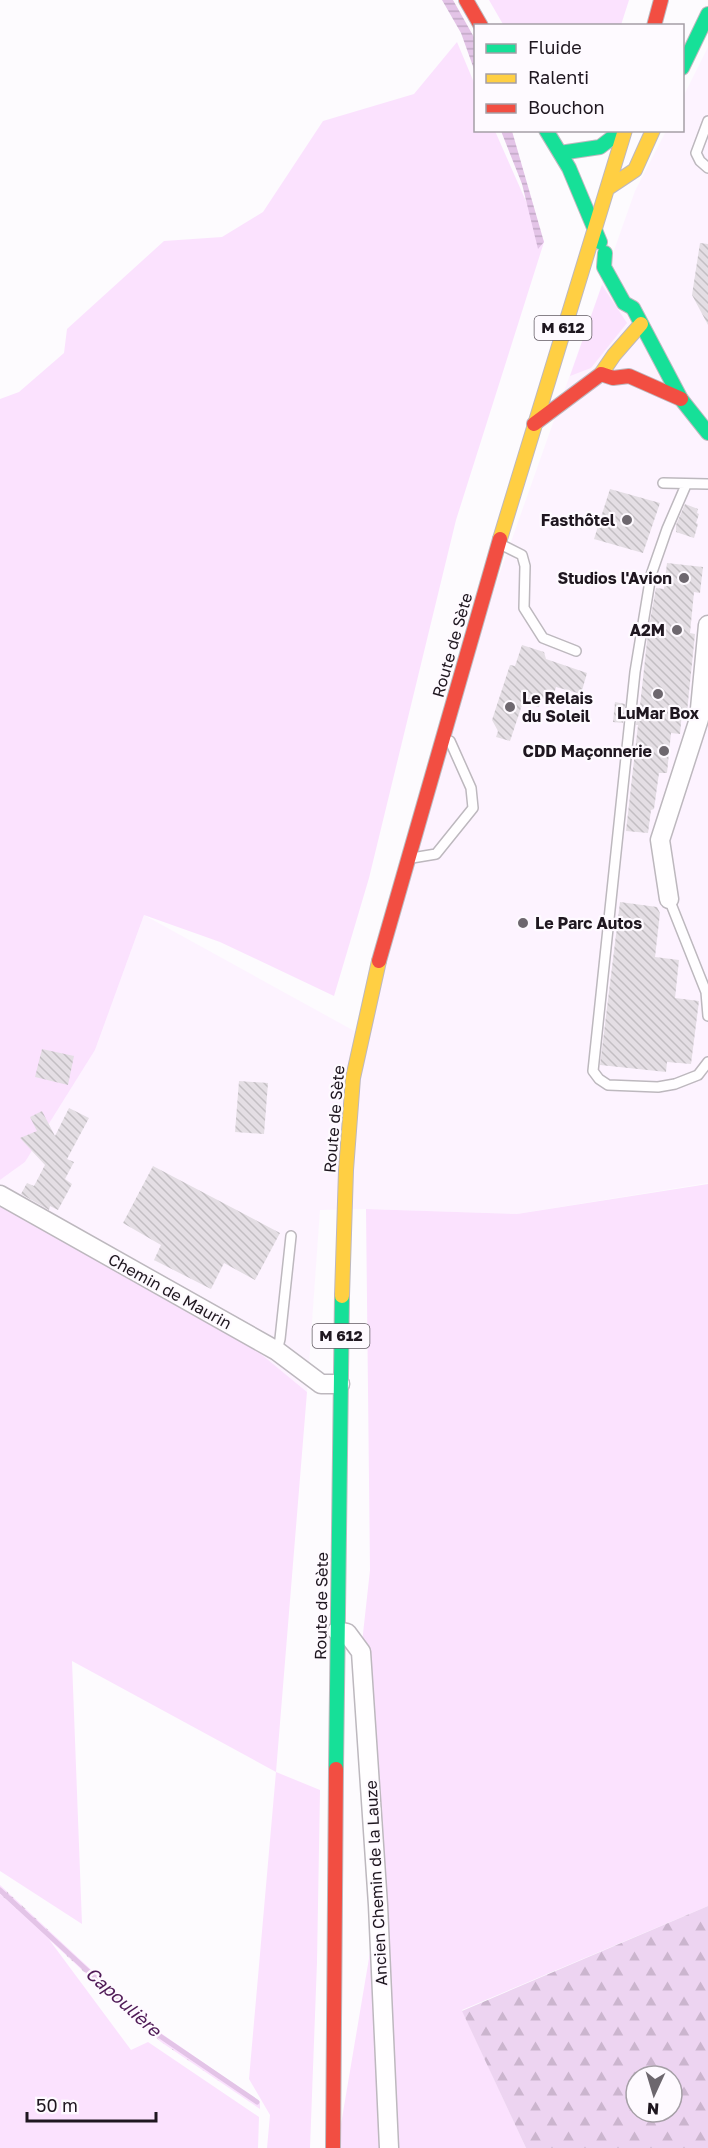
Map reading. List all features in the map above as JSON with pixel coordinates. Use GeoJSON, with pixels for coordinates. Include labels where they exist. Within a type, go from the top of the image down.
{"type":"FeatureCollection","features":[{"type":"Feature","properties":{"kind":"main road"},"geometry":{"type":"LineString","coordinates":[[466,0],[480,24]]}},
{"type":"Feature","properties":{"kind":"main road"},"geometry":{"type":"LineString","coordinates":[[655,24],[661,0]]}},
{"type":"Feature","properties":{"kind":"main road"},"geometry":{"type":"LineString","coordinates":[[684,64],[708,14]]}},
{"type":"Feature","properties":{"kind":"main road"},"geometry":{"type":"LineString","coordinates":[[547,132],[569,168],[595,232],[610,256],[604,267],[624,303],[634,302],[641,324],[681,399],[708,433]]}},
{"type":"Feature","properties":{"kind":"main road"},"geometry":{"type":"LineString","coordinates":[[560,153],[600,147],[620,132]]}},
{"type":"Feature","properties":{"kind":"main road","name":"Route de Sète"},"geometry":{"type":"LineString","coordinates":[[333,2148],[340,1384],[346,1170],[353,1078],[373,981],[444,729],[534,424],[595,232],[622,132]]}},
{"type":"Feature","properties":{"kind":"main road"},"geometry":{"type":"LineString","coordinates":[[608,188],[635,170],[652,132]]}},
{"type":"Feature","properties":{"kind":"main road"},"geometry":{"type":"LineString","coordinates":[[534,424],[601,374],[606,363],[616,355],[641,324]]}},
{"type":"Feature","properties":{"kind":"main road"},"geometry":{"type":"LineString","coordinates":[[601,374],[613,378],[629,376],[681,399]]}},
{"type":"Feature","properties":{"kind":"street"},"geometry":{"type":"LineString","coordinates":[[669,899],[660,840],[699,719],[708,625]]}},
{"type":"Feature","properties":{"kind":"street","name":"Chemin de Maurin"},"geometry":{"type":"LineString","coordinates":[[0,1195],[277,1351],[321,1384],[340,1384]]}},
{"type":"Feature","properties":{"kind":"street","name":"Ancien Chemin de la Lauze"},"geometry":{"type":"LineString","coordinates":[[337,1631],[347,1633],[361,1652],[378,1905],[388,2148]]}},
{"type":"Feature","properties":{"kind":"lane"},"geometry":{"type":"LineString","coordinates":[[708,121],[696,153],[700,161],[708,168]]}},
{"type":"Feature","properties":{"kind":"lane"},"geometry":{"type":"LineString","coordinates":[[663,483],[708,484]]}},
{"type":"Feature","properties":{"kind":"lane"},"geometry":{"type":"LineString","coordinates":[[686,484],[651,574],[635,672],[593,1071],[608,1085],[658,1087],[698,1076],[708,1062]]}},
{"type":"Feature","properties":{"kind":"lane"},"geometry":{"type":"LineString","coordinates":[[499,544],[522,555],[525,566],[524,608],[543,638],[576,651]]}},
{"type":"Feature","properties":{"kind":"lane"},"geometry":{"type":"LineString","coordinates":[[407,859],[436,854],[473,808],[471,788],[444,729]]}},
{"type":"Feature","properties":{"kind":"lane"},"geometry":{"type":"LineString","coordinates":[[669,899],[706,992],[708,1016]]}},
{"type":"Feature","properties":{"kind":"lane"},"geometry":{"type":"LineString","coordinates":[[277,1351],[291,1236]]}},
{"type":"Feature","properties":{"kind":"shaded area"},"geometry":{"type":"Polygon","coordinates":[[[442,0],[453,0],[474,37],[474,69],[461,33],[442,0]]]}},
{"type":"Feature","properties":{"kind":"shaded area"},"geometry":{"type":"Polygon","coordinates":[[[708,47],[708,1183],[517,1214],[366,1209],[320,1210],[307,1392],[238,1335],[0,1188],[0,1180],[25,1162],[95,1050],[144,915],[367,1038],[419,802],[635,191],[665,132],[684,132],[684,95],[708,47]]]}},
{"type":"Feature","properties":{"kind":"shaded area"},"geometry":{"type":"Polygon","coordinates":[[[501,132],[512,132],[544,242],[538,249],[522,184],[501,132]]]}},
{"type":"Feature","properties":{"kind":"green space"},"geometry":{"type":"Polygon","coordinates":[[[489,0],[629,0],[621,24],[503,24],[489,0]]]}},
{"type":"Feature","properties":{"kind":"green space"},"geometry":{"type":"Polygon","coordinates":[[[457,42],[474,83],[474,132],[495,132],[544,242],[456,520],[369,878],[334,996],[220,942],[144,915],[95,1050],[25,1162],[0,1180],[0,399],[19,392],[64,353],[67,329],[164,241],[222,237],[263,212],[323,121],[414,94],[457,42]]]}},
{"type":"Feature","properties":{"kind":"green space"},"geometry":{"type":"Polygon","coordinates":[[[602,285],[627,323],[591,368],[570,376],[602,285]]]}},
{"type":"Feature","properties":{"kind":"green space"},"geometry":{"type":"Polygon","coordinates":[[[708,1184],[708,1906],[462,2010],[526,2148],[337,2148],[378,1905],[361,1652],[370,1570],[366,1209],[517,1214],[708,1184]]]}},
{"type":"Feature","properties":{"kind":"green space"},"geometry":{"type":"Polygon","coordinates":[[[0,1203],[238,1335],[307,1392],[276,1772],[72,1661],[82,1924],[0,1871],[0,1203]]]}},
{"type":"Feature","properties":{"kind":"green space"},"geometry":{"type":"Polygon","coordinates":[[[276,1772],[320,1790],[317,1962],[310,2148],[267,2148],[270,2115],[249,2079],[276,1772]]]}},
{"type":"Feature","properties":{"kind":"green space"},"geometry":{"type":"Polygon","coordinates":[[[0,1885],[155,2029],[260,2102],[260,2109],[161,2042],[0,1894],[0,1885]]]}},
{"type":"Feature","properties":{"kind":"green space"},"geometry":{"type":"Polygon","coordinates":[[[0,1894],[45,1934],[131,2050],[148,2042],[259,2117],[258,2148],[0,2148],[0,1894]]]}},
{"type":"Feature","properties":{"kind":"green space"},"geometry":{"type":"Polygon","coordinates":[[[708,1906],[708,2148],[526,2148],[462,2011],[708,1906]]]}},
{"type":"Feature","properties":{"kind":"building"},"geometry":{"type":"Polygon","coordinates":[[[700,243],[708,244],[708,325],[692,295],[700,243]]]}},
{"type":"Feature","properties":{"kind":"building","name":"Fasthôtel"},"geometry":{"type":"Polygon","coordinates":[[[610,489],[660,503],[643,553],[594,539],[610,489]]]}},
{"type":"Feature","properties":{"kind":"building"},"geometry":{"type":"Polygon","coordinates":[[[685,504],[698,509],[696,523],[698,524],[694,538],[676,532],[676,525],[685,504]]]}},
{"type":"Feature","properties":{"kind":"building"},"geometry":{"type":"Polygon","coordinates":[[[667,563],[703,567],[700,593],[694,592],[690,633],[695,634],[687,712],[682,712],[680,734],[671,733],[667,773],[659,773],[648,833],[626,831],[638,725],[636,725],[638,705],[640,706],[648,632],[656,588],[664,589],[667,563]]]}},
{"type":"Feature","properties":{"kind":"building"},"geometry":{"type":"Polygon","coordinates":[[[522,645],[544,652],[546,659],[587,673],[581,694],[556,687],[552,701],[541,698],[539,707],[523,702],[510,741],[496,737],[498,731],[492,720],[510,665],[515,666],[522,645]]]}},
{"type":"Feature","properties":{"kind":"building"},"geometry":{"type":"Polygon","coordinates":[[[615,702],[625,704],[623,723],[613,722],[615,702]]]}},
{"type":"Feature","properties":{"kind":"building"},"geometry":{"type":"Polygon","coordinates":[[[620,902],[657,907],[660,913],[655,957],[679,960],[675,998],[699,1001],[691,1064],[667,1062],[666,1072],[600,1065],[620,902]]]}},
{"type":"Feature","properties":{"kind":"building"},"geometry":{"type":"Polygon","coordinates":[[[42,1049],[74,1056],[68,1085],[35,1077],[42,1049]]]}},
{"type":"Feature","properties":{"kind":"building"},"geometry":{"type":"Polygon","coordinates":[[[239,1081],[268,1083],[264,1134],[235,1132],[239,1081]]]}},
{"type":"Feature","properties":{"kind":"building"},"geometry":{"type":"Polygon","coordinates":[[[69,1108],[89,1118],[67,1159],[74,1162],[65,1179],[72,1184],[58,1210],[50,1206],[49,1210],[21,1194],[27,1183],[34,1186],[45,1165],[20,1138],[37,1131],[30,1117],[42,1111],[55,1136],[69,1108]]]}},
{"type":"Feature","properties":{"kind":"building"},"geometry":{"type":"Polygon","coordinates":[[[153,1166],[280,1233],[255,1280],[224,1263],[211,1289],[154,1260],[161,1245],[123,1223],[153,1166]]]}},
{"type":"Feature","properties":{"kind":"waterway","name":"Capoulière"},"geometry":{"type":"LineString","coordinates":[[0,1890],[154,2032],[257,2102]]}},
{"type":"Feature","properties":{"kind":"traffic: fast"},"geometry":{"type":"LineString","coordinates":[[684,64],[708,14]]}},
{"type":"Feature","properties":{"kind":"traffic: fast"},"geometry":{"type":"LineString","coordinates":[[547,132],[569,168],[600,242]]}},
{"type":"Feature","properties":{"kind":"traffic: fast"},"geometry":{"type":"LineString","coordinates":[[560,153],[600,147],[619,132]]}},
{"type":"Feature","properties":{"kind":"traffic: fast"},"geometry":{"type":"LineString","coordinates":[[605,253],[604,267],[624,303],[633,308],[681,399],[708,433]]}},
{"type":"Feature","properties":{"kind":"traffic: fast"},"geometry":{"type":"LineString","coordinates":[[336,1769],[342,1296]]}},
{"type":"Feature","properties":{"kind":"traffic: slow"},"geometry":{"type":"LineString","coordinates":[[500,539],[624,132]]}},
{"type":"Feature","properties":{"kind":"traffic: slow"},"geometry":{"type":"LineString","coordinates":[[608,188],[635,170],[652,132]]}},
{"type":"Feature","properties":{"kind":"traffic: slow"},"geometry":{"type":"LineString","coordinates":[[601,374],[641,324]]}},
{"type":"Feature","properties":{"kind":"traffic: slow"},"geometry":{"type":"LineString","coordinates":[[342,1296],[346,1170],[353,1078],[379,961]]}},
{"type":"Feature","properties":{"kind":"traffic: jam"},"geometry":{"type":"LineString","coordinates":[[466,0],[480,24]]}},
{"type":"Feature","properties":{"kind":"traffic: jam"},"geometry":{"type":"LineString","coordinates":[[655,24],[661,0]]}},
{"type":"Feature","properties":{"kind":"traffic: jam"},"geometry":{"type":"LineString","coordinates":[[534,424],[601,374],[613,378],[629,376],[681,399]]}},
{"type":"Feature","properties":{"kind":"traffic: jam"},"geometry":{"type":"LineString","coordinates":[[379,961],[500,539]]}},
{"type":"Feature","properties":{"kind":"traffic: jam"},"geometry":{"type":"LineString","coordinates":[[333,2148],[336,1769]]}},
{"type":"Feature","properties":{"kind":"place","name":"Fasthôtel"},"geometry":{"type":"Point","coordinates":[627,520]}},
{"type":"Feature","properties":{"kind":"place","name":"Studios l'Avion"},"geometry":{"type":"Point","coordinates":[684,578]}},
{"type":"Feature","properties":{"kind":"place","name":"A2M"},"geometry":{"type":"Point","coordinates":[677,630]}},
{"type":"Feature","properties":{"kind":"place","name":"LuMar Box"},"geometry":{"type":"Point","coordinates":[658,694]}},
{"type":"Feature","properties":{"kind":"place","name":"Le Relais du Soleil"},"geometry":{"type":"Point","coordinates":[510,707]}},
{"type":"Feature","properties":{"kind":"place","name":"CDD Maçonnerie"},"geometry":{"type":"Point","coordinates":[664,751]}},
{"type":"Feature","properties":{"kind":"place","name":"Le Parc Autos"},"geometry":{"type":"Point","coordinates":[523,923]}}]}
